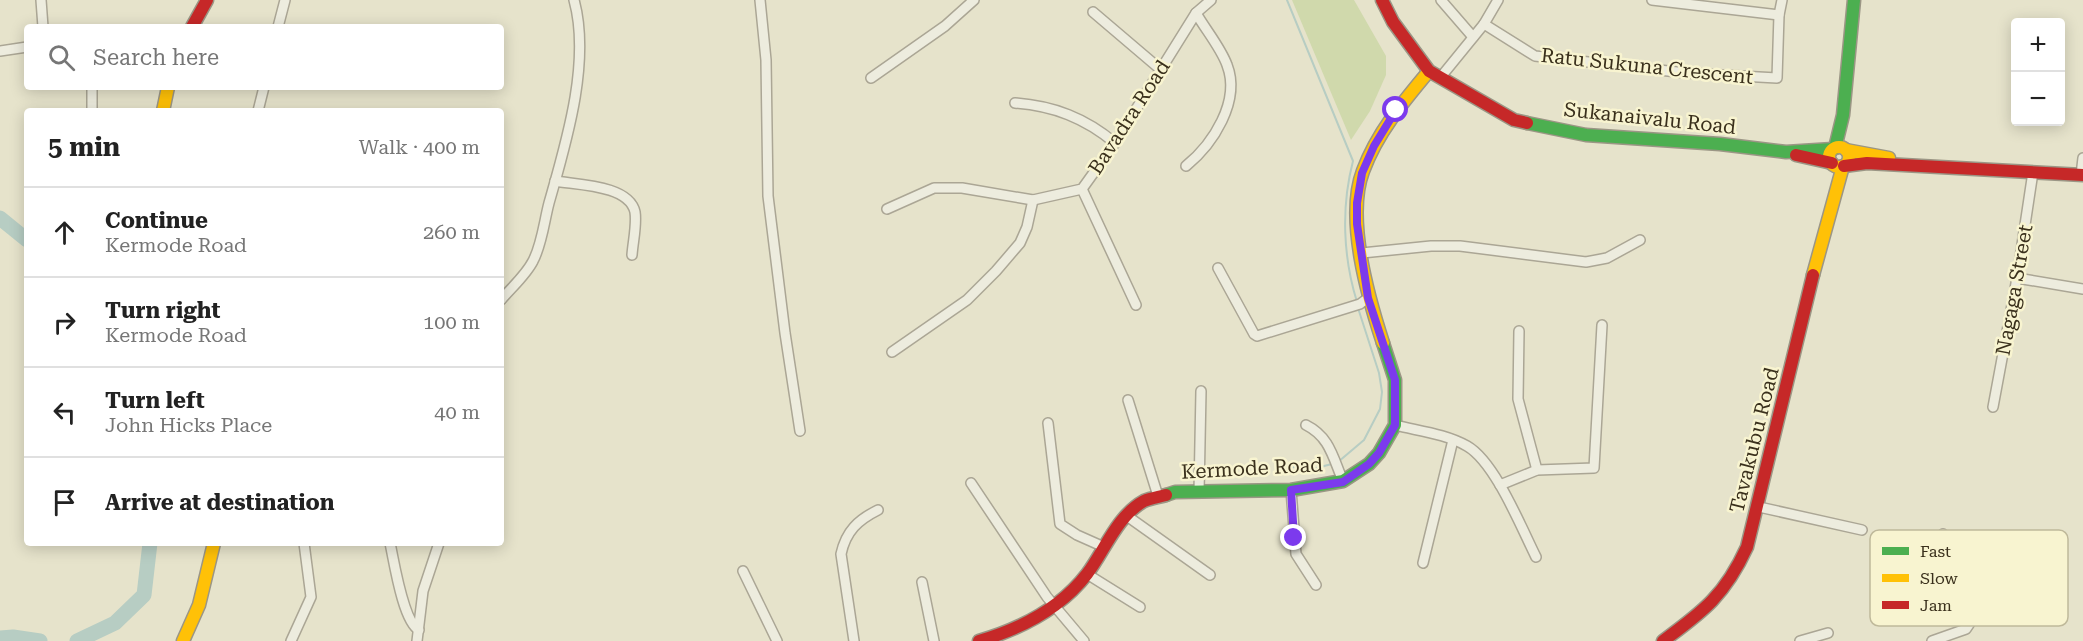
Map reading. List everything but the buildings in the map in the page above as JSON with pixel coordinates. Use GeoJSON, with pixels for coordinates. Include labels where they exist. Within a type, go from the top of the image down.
{"type":"FeatureCollection","features":[{"type":"Feature","properties":{"kind":"main road"},"geometry":{"type":"LineString","coordinates":[[194,24],[207,0]]}},
{"type":"Feature","properties":{"kind":"main road","name":"Sukanaivalu Road"},"geometry":{"type":"LineString","coordinates":[[1382,0],[1394,22],[1429,71],[1514,120],[1575,133],[1720,144],[1786,152],[1838,165],[1867,163],[1916,165],[2082,175]]}},
{"type":"Feature","properties":{"kind":"main road"},"geometry":{"type":"LineString","coordinates":[[1840,149],[1830,156],[1838,165],[1849,160],[1840,149],[1854,0]]}},
{"type":"Feature","properties":{"kind":"main road","name":"Kermode Road"},"geometry":{"type":"LineString","coordinates":[[980,641],[1006,633],[1056,606],[1087,574],[1127,516],[1145,501],[1175,492],[1291,490],[1343,482],[1369,464],[1379,453],[1395,425],[1395,380],[1364,301],[1357,203],[1362,173],[1374,146],[1396,110],[1429,71]]}},
{"type":"Feature","properties":{"kind":"main road"},"geometry":{"type":"LineString","coordinates":[[164,108],[167,90]]}},
{"type":"Feature","properties":{"kind":"main road","name":"Sukanaivalu Road"},"geometry":{"type":"LineString","coordinates":[[1786,152],[1840,149],[1916,165]]}},
{"type":"Feature","properties":{"kind":"main road","name":"Tavakubu Road"},"geometry":{"type":"LineString","coordinates":[[1663,641],[1723,591],[1732,579],[1748,547],[1828,216],[1838,165]]}},
{"type":"Feature","properties":{"kind":"main road"},"geometry":{"type":"LineString","coordinates":[[183,641],[192,626],[201,600],[212,546]]}},
{"type":"Feature","properties":{"kind":"street"},"geometry":{"type":"LineString","coordinates":[[41,0],[43,24]]}},
{"type":"Feature","properties":{"kind":"street"},"geometry":{"type":"LineString","coordinates":[[279,24],[285,0]]}},
{"type":"Feature","properties":{"kind":"street"},"geometry":{"type":"LineString","coordinates":[[504,296],[532,262],[555,181],[577,87],[577,11],[574,0]]}},
{"type":"Feature","properties":{"kind":"street"},"geometry":{"type":"LineString","coordinates":[[760,0],[766,60],[768,196],[800,431]]}},
{"type":"Feature","properties":{"kind":"street"},"geometry":{"type":"LineString","coordinates":[[871,78],[938,32],[974,0]]}},
{"type":"Feature","properties":{"kind":"street","name":"Bavadra Road"},"geometry":{"type":"LineString","coordinates":[[887,209],[934,188],[962,188],[1033,200],[1082,189],[1115,143],[1196,13],[1210,0]]}},
{"type":"Feature","properties":{"kind":"street"},"geometry":{"type":"LineString","coordinates":[[1441,0],[1473,37]]}},
{"type":"Feature","properties":{"kind":"street"},"geometry":{"type":"LineString","coordinates":[[1440,78],[1484,24],[1498,0]]}},
{"type":"Feature","properties":{"kind":"street"},"geometry":{"type":"LineString","coordinates":[[1652,0],[1708,4],[1779,15]]}},
{"type":"Feature","properties":{"kind":"street","name":"Ratu Sukuna Crescent"},"geometry":{"type":"LineString","coordinates":[[1484,24],[1535,57],[1686,73],[1777,78],[1779,15],[1782,0]]}},
{"type":"Feature","properties":{"kind":"street"},"geometry":{"type":"LineString","coordinates":[[1093,12],[1160,69]]}},
{"type":"Feature","properties":{"kind":"street"},"geometry":{"type":"LineString","coordinates":[[1186,166],[1197,158],[1215,134],[1225,113],[1232,88],[1227,65],[1196,13]]}},
{"type":"Feature","properties":{"kind":"street"},"geometry":{"type":"LineString","coordinates":[[0,51],[24,47]]}},
{"type":"Feature","properties":{"kind":"street"},"geometry":{"type":"LineString","coordinates":[[92,90],[92,108]]}},
{"type":"Feature","properties":{"kind":"street"},"geometry":{"type":"LineString","coordinates":[[259,108],[263,90]]}},
{"type":"Feature","properties":{"kind":"street"},"geometry":{"type":"LineString","coordinates":[[1015,103],[1033,104],[1072,115],[1097,129],[1115,143]]}},
{"type":"Feature","properties":{"kind":"street"},"geometry":{"type":"LineString","coordinates":[[2082,175],[2083,158]]}},
{"type":"Feature","properties":{"kind":"street","name":"Nagaga Street"},"geometry":{"type":"LineString","coordinates":[[1994,407],[2033,172]]}},
{"type":"Feature","properties":{"kind":"street"},"geometry":{"type":"LineString","coordinates":[[555,181],[610,190],[627,197],[635,215],[632,255]]}},
{"type":"Feature","properties":{"kind":"street"},"geometry":{"type":"LineString","coordinates":[[1082,189],[1136,305]]}},
{"type":"Feature","properties":{"kind":"street"},"geometry":{"type":"LineString","coordinates":[[892,352],[967,300],[996,271],[1020,243],[1027,227],[1033,200]]}},
{"type":"Feature","properties":{"kind":"street"},"geometry":{"type":"LineString","coordinates":[[1362,253],[1431,246],[1461,246],[1586,262],[1607,258],[1640,240]]}},
{"type":"Feature","properties":{"kind":"street"},"geometry":{"type":"LineString","coordinates":[[1218,268],[1257,336],[1364,301]]}},
{"type":"Feature","properties":{"kind":"street"},"geometry":{"type":"LineString","coordinates":[[2017,278],[2083,289]]}},
{"type":"Feature","properties":{"kind":"street"},"geometry":{"type":"LineString","coordinates":[[1500,485],[1537,470],[1594,468],[1602,325]]}},
{"type":"Feature","properties":{"kind":"street"},"geometry":{"type":"LineString","coordinates":[[1519,331],[1518,399],[1537,470]]}},
{"type":"Feature","properties":{"kind":"street"},"geometry":{"type":"LineString","coordinates":[[1199,492],[1201,391]]}},
{"type":"Feature","properties":{"kind":"street"},"geometry":{"type":"LineString","coordinates":[[1128,400],[1158,496]]}},
{"type":"Feature","properties":{"kind":"street"},"geometry":{"type":"LineString","coordinates":[[1048,423],[1060,524],[1077,535],[1104,547]]}},
{"type":"Feature","properties":{"kind":"street"},"geometry":{"type":"LineString","coordinates":[[1306,425],[1318,431],[1325,438],[1343,482]]}},
{"type":"Feature","properties":{"kind":"street"},"geometry":{"type":"LineString","coordinates":[[1395,425],[1453,440],[1469,447],[1483,460],[1500,485],[1536,557]]}},
{"type":"Feature","properties":{"kind":"street"},"geometry":{"type":"LineString","coordinates":[[1423,562],[1453,440]]}},
{"type":"Feature","properties":{"kind":"street"},"geometry":{"type":"LineString","coordinates":[[971,483],[1047,597],[1084,641]]}},
{"type":"Feature","properties":{"kind":"street"},"geometry":{"type":"LineString","coordinates":[[1291,490],[1296,554],[1316,585]]}},
{"type":"Feature","properties":{"kind":"street"},"geometry":{"type":"LineString","coordinates":[[1759,507],[1862,530]]}},
{"type":"Feature","properties":{"kind":"street"},"geometry":{"type":"LineString","coordinates":[[854,641],[841,554],[843,542],[861,518],[878,510]]}},
{"type":"Feature","properties":{"kind":"street"},"geometry":{"type":"LineString","coordinates":[[1127,516],[1210,575]]}},
{"type":"Feature","properties":{"kind":"street"},"geometry":{"type":"LineString","coordinates":[[291,641],[311,597],[304,546]]}},
{"type":"Feature","properties":{"kind":"street"},"geometry":{"type":"LineString","coordinates":[[391,546],[407,613],[413,627],[418,630]]}},
{"type":"Feature","properties":{"kind":"street"},"geometry":{"type":"LineString","coordinates":[[417,641],[423,591],[438,546]]}},
{"type":"Feature","properties":{"kind":"street"},"geometry":{"type":"LineString","coordinates":[[743,571],[777,641]]}},
{"type":"Feature","properties":{"kind":"street"},"geometry":{"type":"LineString","coordinates":[[1087,574],[1140,607]]}},
{"type":"Feature","properties":{"kind":"street"},"geometry":{"type":"LineString","coordinates":[[922,582],[934,641]]}},
{"type":"Feature","properties":{"kind":"street"},"geometry":{"type":"LineString","coordinates":[[1932,641],[1966,629],[1968,626]]}},
{"type":"Feature","properties":{"kind":"street"},"geometry":{"type":"LineString","coordinates":[[1800,641],[1828,633]]}},
{"type":"Feature","properties":{"kind":"green space"},"geometry":{"type":"Polygon","coordinates":[[[1292,0],[1354,0],[1386,56],[1386,75],[1370,111],[1351,140],[1292,0]]]}},
{"type":"Feature","properties":{"kind":"waterway"},"geometry":{"type":"LineString","coordinates":[[1287,0],[1353,161],[1349,178],[1345,232],[1346,250],[1357,302]]}},
{"type":"Feature","properties":{"kind":"waterway"},"geometry":{"type":"LineString","coordinates":[[0,218],[24,238]]}},
{"type":"Feature","properties":{"kind":"waterway"},"geometry":{"type":"LineString","coordinates":[[1338,462],[1364,440],[1380,409],[1382,392],[1379,373],[1358,308]]}},
{"type":"Feature","properties":{"kind":"waterway"},"geometry":{"type":"LineString","coordinates":[[1293,467],[1316,468],[1332,464]]}},
{"type":"Feature","properties":{"kind":"waterway"},"geometry":{"type":"LineString","coordinates":[[77,641],[115,623],[144,595],[150,546]]}},
{"type":"Feature","properties":{"kind":"waterway"},"geometry":{"type":"LineString","coordinates":[[0,638],[13,637],[40,641]]}},
{"type":"Feature","properties":{"kind":"traffic: fast"},"geometry":{"type":"LineString","coordinates":[[1835,148],[1843,115],[1854,0]]}},
{"type":"Feature","properties":{"kind":"traffic: fast"},"geometry":{"type":"LineString","coordinates":[[1527,123],[1586,135],[1720,144],[1786,152],[1833,149]]}},
{"type":"Feature","properties":{"kind":"traffic: fast"},"geometry":{"type":"LineString","coordinates":[[1166,495],[1175,492],[1291,490],[1343,481],[1369,464],[1379,453],[1395,425],[1395,380],[1383,343]]}},
{"type":"Feature","properties":{"kind":"traffic: slow"},"geometry":{"type":"LineString","coordinates":[[1383,343],[1365,281],[1357,234],[1358,190],[1363,171],[1383,131],[1429,71]]}},
{"type":"Feature","properties":{"kind":"traffic: slow"},"geometry":{"type":"LineString","coordinates":[[164,108],[167,90]]}},
{"type":"Feature","properties":{"kind":"traffic: slow"},"geometry":{"type":"LineString","coordinates":[[1839,147],[1846,150],[1849,157],[1846,164],[1839,167],[1832,164],[1829,157],[1832,150],[1839,147]]}},
{"type":"Feature","properties":{"kind":"traffic: slow"},"geometry":{"type":"LineString","coordinates":[[1846,150],[1889,158]]}},
{"type":"Feature","properties":{"kind":"traffic: slow"},"geometry":{"type":"LineString","coordinates":[[1813,275],[1843,166]]}},
{"type":"Feature","properties":{"kind":"traffic: slow"},"geometry":{"type":"LineString","coordinates":[[183,641],[199,605],[213,546]]}},
{"type":"Feature","properties":{"kind":"traffic: jam"},"geometry":{"type":"LineString","coordinates":[[194,24],[207,0]]}},
{"type":"Feature","properties":{"kind":"traffic: jam"},"geometry":{"type":"LineString","coordinates":[[1382,0],[1393,22],[1429,71],[1514,120],[1527,123]]}},
{"type":"Feature","properties":{"kind":"traffic: jam"},"geometry":{"type":"LineString","coordinates":[[1796,155],[1832,163]]}},
{"type":"Feature","properties":{"kind":"traffic: jam"},"geometry":{"type":"LineString","coordinates":[[1844,166],[1867,163],[2083,175]]}},
{"type":"Feature","properties":{"kind":"traffic: jam"},"geometry":{"type":"LineString","coordinates":[[1663,641],[1702,611],[1722,590],[1747,547],[1813,275]]}},
{"type":"Feature","properties":{"kind":"traffic: jam"},"geometry":{"type":"LineString","coordinates":[[979,641],[1024,624],[1064,598],[1094,565],[1126,515],[1144,501],[1166,495]]}},
{"type":"Feature","properties":{"kind":"route"},"geometry":{"type":"LineString","coordinates":[[1294,538],[1291,490],[1343,482],[1369,464],[1379,453],[1395,425],[1395,380],[1368,298],[1357,224],[1357,203],[1362,173],[1374,146],[1396,110]]}}]}
